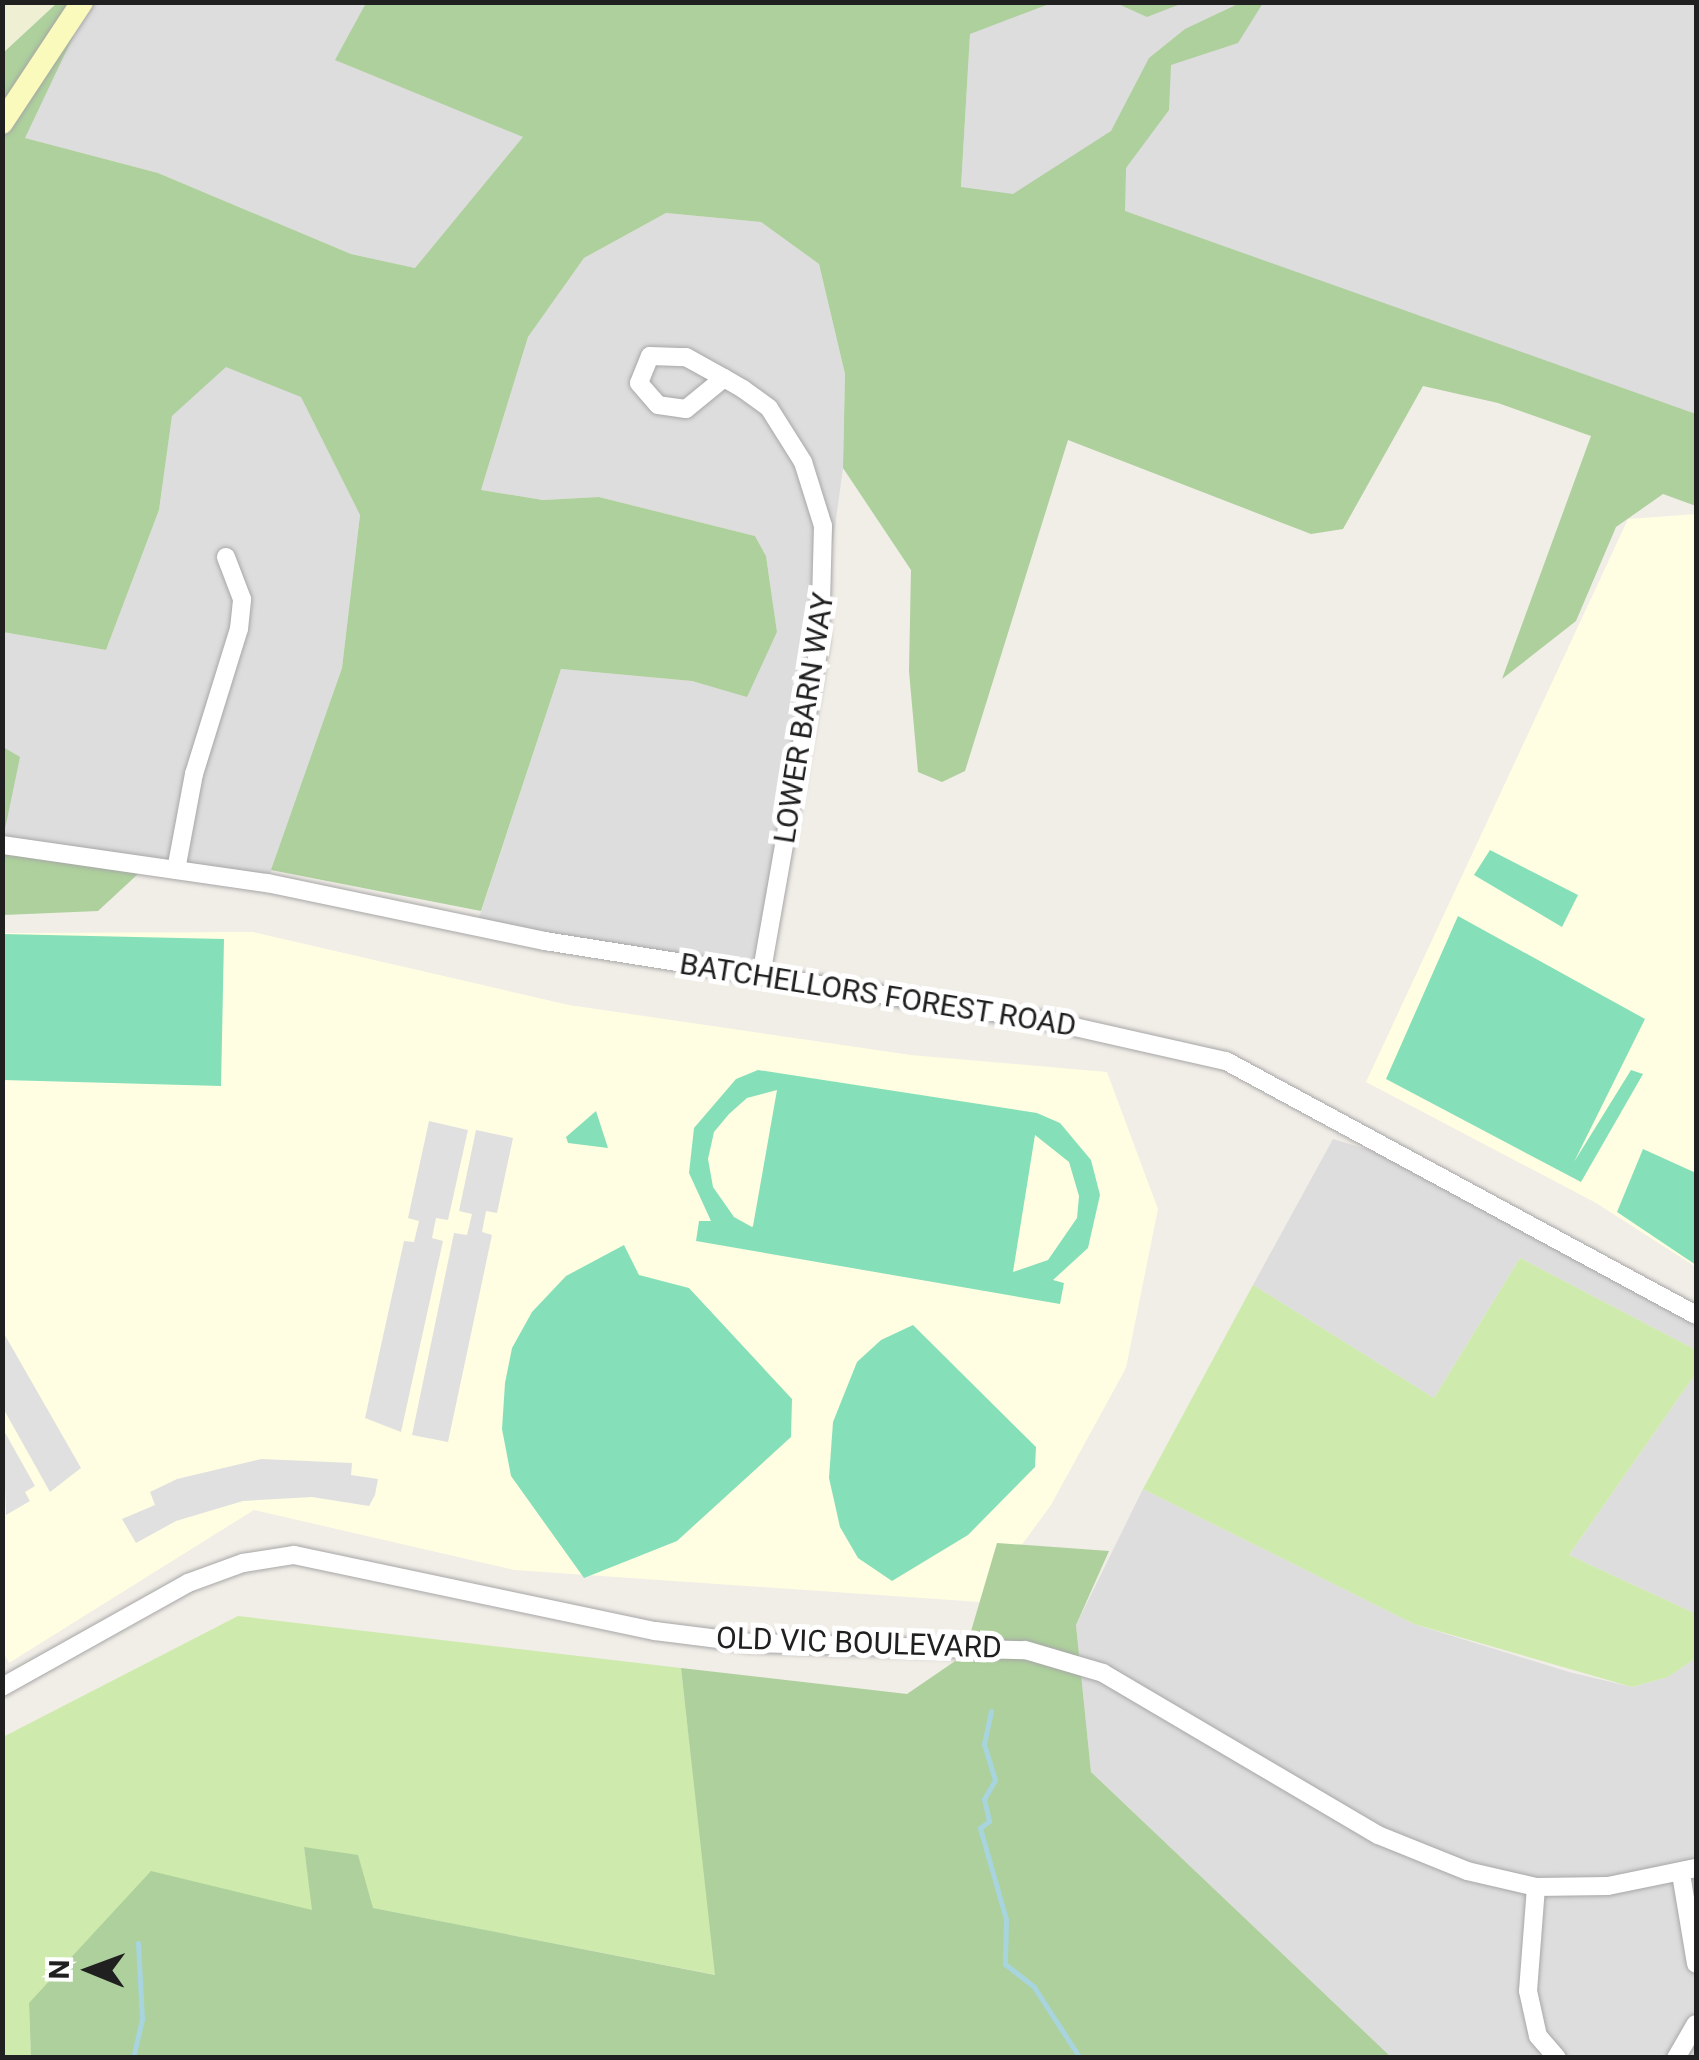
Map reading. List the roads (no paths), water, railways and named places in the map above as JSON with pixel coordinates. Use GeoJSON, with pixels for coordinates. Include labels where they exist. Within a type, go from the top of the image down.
{"type":"FeatureCollection","features":[{"type":"Feature","properties":{"kind":"main road"},"geometry":{"type":"LineString","coordinates":[[2,123],[82,2]]}},
{"type":"Feature","properties":{"kind":"street","name":"LOWER BARN WAY"},"geometry":{"type":"LineString","coordinates":[[724,378],[769,408],[788,433],[824,526],[820,640],[761,974]]}},
{"type":"Feature","properties":{"kind":"street"},"geometry":{"type":"LineString","coordinates":[[176,870],[194,774],[239,629],[242,599],[226,556]]}},
{"type":"Feature","properties":{"kind":"street","name":"BATCHELLORS FOREST ROAD"},"geometry":{"type":"LineString","coordinates":[[2,845],[176,870],[545,942],[1048,1022],[1226,1061],[1696,1316]]}},
{"type":"Feature","properties":{"kind":"street","name":"OLD VIC BOULEVARD"},"geometry":{"type":"LineString","coordinates":[[2,1686],[224,1569],[294,1555],[338,1560],[692,1636],[1025,1650],[1103,1673],[1378,1835],[1466,1871],[1536,1887],[1608,1886],[1689,1871]]}},
{"type":"Feature","properties":{"kind":"street"},"geometry":{"type":"LineString","coordinates":[[1689,1871],[1696,1964]]}},
{"type":"Feature","properties":{"kind":"street"},"geometry":{"type":"LineString","coordinates":[[1536,1887],[1528,1991],[1538,2036],[1557,2058]]}},
{"type":"Feature","properties":{"kind":"street"},"geometry":{"type":"LineString","coordinates":[[1676,2058],[1696,2024]]}},
{"type":"Feature","properties":{"kind":"waterway"},"geometry":{"type":"LineString","coordinates":[[991,1711],[984,1744],[995,1780],[984,1799],[989,1821],[980,1828],[1006,1919],[1005,1964],[1034,1987],[1080,2058]]}},
{"type":"Feature","properties":{"kind":"waterway"},"geometry":{"type":"LineString","coordinates":[[133,2058],[142,2019],[138,1943]]}}]}
